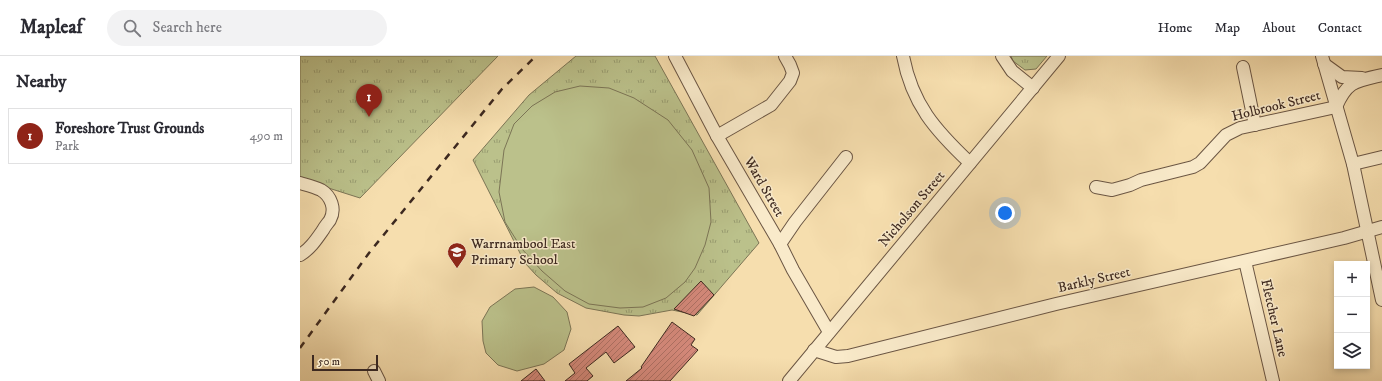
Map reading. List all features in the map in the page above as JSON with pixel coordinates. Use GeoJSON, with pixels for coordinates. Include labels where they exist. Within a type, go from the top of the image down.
{"type":"FeatureCollection","features":[{"type":"Feature","properties":{"kind":"street","name":"Ward Street"},"geometry":{"type":"LineString","coordinates":[[675,56],[717,136],[780,244],[828,332]]}},
{"type":"Feature","properties":{"kind":"street"},"geometry":{"type":"LineString","coordinates":[[717,136],[771,105],[790,81],[793,73],[785,56]]}},
{"type":"Feature","properties":{"kind":"street"},"geometry":{"type":"LineString","coordinates":[[903,56],[914,94],[922,110],[944,138],[970,163]]}},
{"type":"Feature","properties":{"kind":"street"},"geometry":{"type":"LineString","coordinates":[[1002,56],[1012,71],[1033,88]]}},
{"type":"Feature","properties":{"kind":"street","name":"Nicholson Street"},"geometry":{"type":"LineString","coordinates":[[789,381],[828,332],[1059,56]]}},
{"type":"Feature","properties":{"kind":"street"},"geometry":{"type":"LineString","coordinates":[[1323,60],[1342,77],[1368,79]]}},
{"type":"Feature","properties":{"kind":"street"},"geometry":{"type":"LineString","coordinates":[[1323,60],[1352,164],[1382,300]]}},
{"type":"Feature","properties":{"kind":"street"},"geometry":{"type":"LineString","coordinates":[[1242,67],[1255,125]]}},
{"type":"Feature","properties":{"kind":"street"},"geometry":{"type":"LineString","coordinates":[[1336,107],[1341,96],[1350,85],[1382,75]]}},
{"type":"Feature","properties":{"kind":"street","name":"Holbrook Street"},"geometry":{"type":"LineString","coordinates":[[1096,187],[1112,190],[1130,185],[1140,180],[1193,167],[1200,163],[1226,135],[1240,128],[1336,107]]}},
{"type":"Feature","properties":{"kind":"street"},"geometry":{"type":"LineString","coordinates":[[780,244],[795,222],[846,157]]}},
{"type":"Feature","properties":{"kind":"street"},"geometry":{"type":"LineString","coordinates":[[1352,164],[1382,157]]}},
{"type":"Feature","properties":{"kind":"street"},"geometry":{"type":"LineString","coordinates":[[300,183],[321,190],[330,199],[332,210],[330,220],[309,249],[300,255]]}},
{"type":"Feature","properties":{"kind":"street","name":"Barkly Street"},"geometry":{"type":"LineString","coordinates":[[814,350],[836,357],[848,356],[1064,303],[1344,238],[1367,230],[1382,227]]}},
{"type":"Feature","properties":{"kind":"street","name":"Fletcher Lane"},"geometry":{"type":"LineString","coordinates":[[1245,261],[1273,381]]}},
{"type":"Feature","properties":{"kind":"green space"},"geometry":{"type":"Polygon","coordinates":[[[300,56],[498,56],[360,198],[300,179],[300,56]]]}},
{"type":"Feature","properties":{"kind":"green space"},"geometry":{"type":"Polygon","coordinates":[[[576,56],[655,56],[759,243],[697,315],[672,310],[639,316],[624,315],[586,308],[557,293],[536,275],[525,263],[473,160],[529,95],[576,56]]]}},
{"type":"Feature","properties":{"kind":"green space"},"geometry":{"type":"Polygon","coordinates":[[[1011,56],[1047,56],[1036,69],[1025,70],[1013,61],[1011,56]]]}},
{"type":"Feature","properties":{"kind":"green space"},"geometry":{"type":"Polygon","coordinates":[[[580,86],[609,88],[634,98],[668,120],[692,150],[709,188],[711,222],[705,245],[695,268],[685,282],[666,298],[643,307],[620,308],[589,304],[565,291],[542,271],[522,249],[505,222],[499,192],[504,150],[514,124],[532,106],[555,92],[580,86]]]}},
{"type":"Feature","properties":{"kind":"green space"},"geometry":{"type":"Polygon","coordinates":[[[534,287],[553,297],[567,312],[571,329],[564,350],[544,364],[517,371],[498,365],[486,353],[483,341],[482,321],[490,307],[515,289],[534,287]]]}},
{"type":"Feature","properties":{"kind":"building"},"geometry":{"type":"Polygon","coordinates":[[[701,281],[714,295],[694,316],[674,309],[701,281]]]}},
{"type":"Feature","properties":{"kind":"building"},"geometry":{"type":"Polygon","coordinates":[[[672,322],[695,339],[691,345],[698,350],[670,381],[626,381],[642,368],[641,367],[672,322]]]}},
{"type":"Feature","properties":{"kind":"building"},"geometry":{"type":"Polygon","coordinates":[[[618,326],[635,347],[614,363],[606,352],[586,368],[593,376],[587,381],[565,381],[575,373],[569,364],[618,326]]]}},
{"type":"Feature","properties":{"kind":"building"},"geometry":{"type":"Polygon","coordinates":[[[536,369],[545,381],[521,381],[536,369]]]}},
{"type":"Feature","properties":{"kind":"railway"},"geometry":{"type":"LineString","coordinates":[[300,348],[369,253],[502,89],[536,56]]}},
{"type":"Feature","properties":{"kind":"place","name":"Foreshore Trust Grounds"},"geometry":{"type":"Point","coordinates":[369,117]}},
{"type":"Feature","properties":{"kind":"place","name":"Warrnambool East Primary School"},"geometry":{"type":"Point","coordinates":[457,269]}}]}
